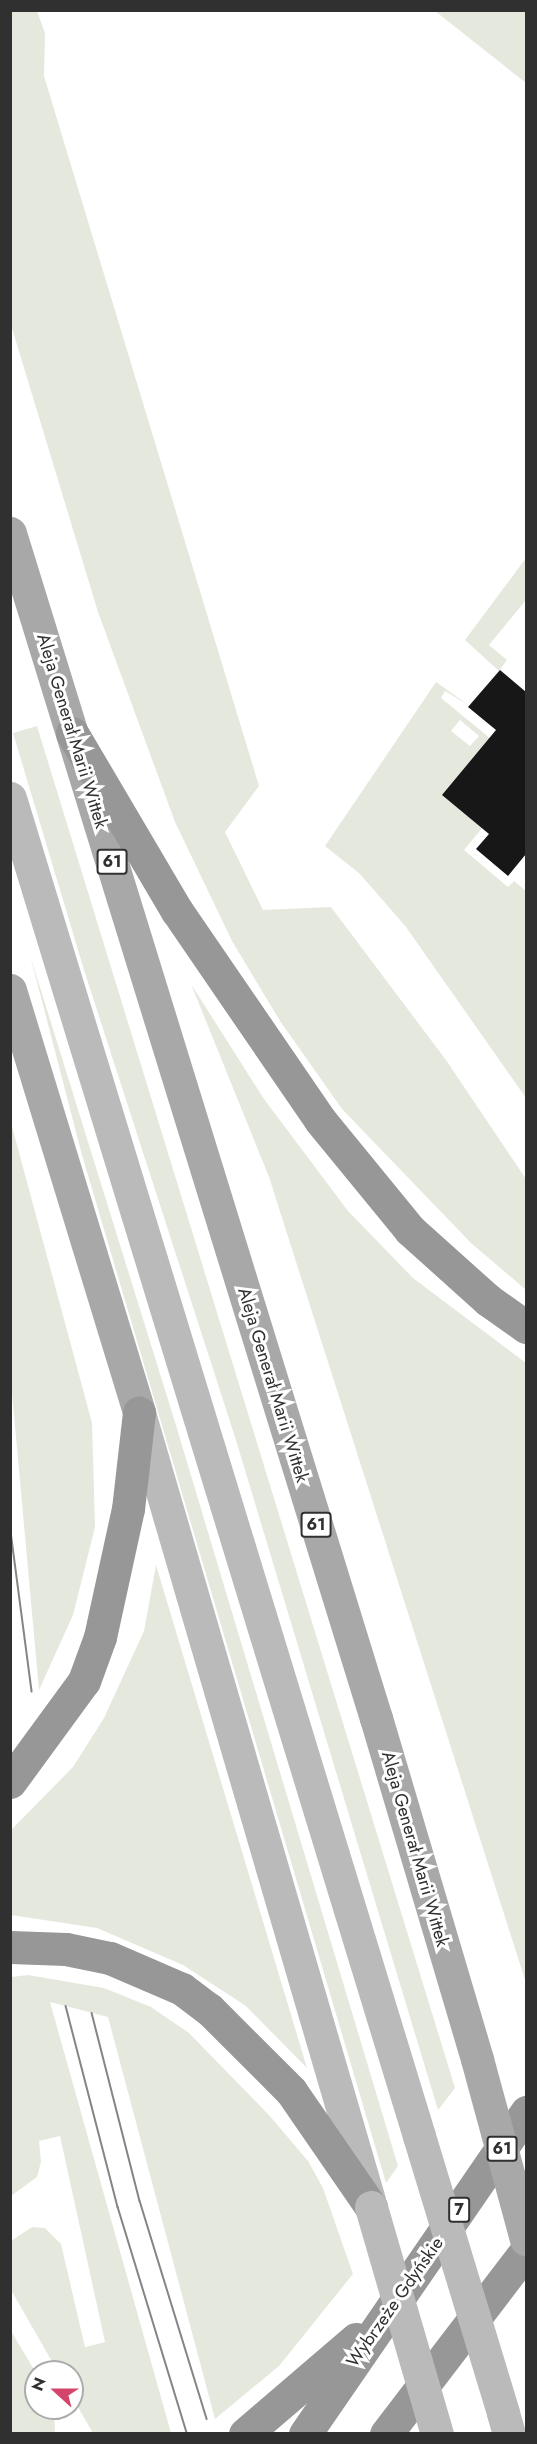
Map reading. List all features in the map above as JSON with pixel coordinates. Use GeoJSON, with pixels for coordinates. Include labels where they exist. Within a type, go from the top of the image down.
{"type":"FeatureCollection","features":[{"type":"Feature","properties":{"kind":"highway"},"geometry":{"type":"LineString","coordinates":[[72,733],[177,911],[320,1120],[410,1230],[488,1300],[526,1327]]}},
{"type":"Feature","properties":{"kind":"highway"},"geometry":{"type":"LineString","coordinates":[[10,1782],[84,1682],[100,1637],[128,1509],[140,1413]]}},
{"type":"Feature","properties":{"kind":"highway"},"geometry":{"type":"LineString","coordinates":[[10,1947],[66,1949],[110,1958],[182,1989],[209,2009],[291,2091],[371,2207]]}},
{"type":"Feature","properties":{"kind":"highway","name":"Wybrzeże Gdyńskie"},"geometry":{"type":"LineString","coordinates":[[305,2433],[526,2112]]}},
{"type":"Feature","properties":{"kind":"highway"},"geometry":{"type":"LineString","coordinates":[[386,2433],[466,2334],[526,2251]]}},
{"type":"Feature","properties":{"kind":"highway"},"geometry":{"type":"LineString","coordinates":[[245,2433],[391,2308]]}},
{"type":"Feature","properties":{"kind":"highway"},"geometry":{"type":"LineString","coordinates":[[424,2433],[466,2334]]}},
{"type":"Feature","properties":{"kind":"main road","name":"Aleja Generał Marii Wittek"},"geometry":{"type":"LineString","coordinates":[[10,532],[372,1707],[477,2059],[526,2239]]}},
{"type":"Feature","properties":{"kind":"main road"},"geometry":{"type":"LineString","coordinates":[[10,798],[506,2423]]}},
{"type":"Feature","properties":{"kind":"main road"},"geometry":{"type":"LineString","coordinates":[[10,990],[140,1413],[437,2433]]}},
{"type":"Feature","properties":{"kind":"shaded area"},"geometry":{"type":"Polygon","coordinates":[[[10,11],[37,11],[45,33],[44,76],[259,786],[225,832],[263,910],[331,907],[446,1060],[526,1179],[526,1290],[471,1243],[342,1109],[280,1021],[232,941],[175,822],[98,612],[11,325],[10,11]]]}},
{"type":"Feature","properties":{"kind":"shaded area"},"geometry":{"type":"Polygon","coordinates":[[[435,11],[526,11],[526,83],[435,11]]]}},
{"type":"Feature","properties":{"kind":"shaded area"},"geometry":{"type":"Polygon","coordinates":[[[526,558],[526,600],[489,645],[507,660],[499,671],[465,640],[526,558]]]}},
{"type":"Feature","properties":{"kind":"shaded area"},"geometry":{"type":"Polygon","coordinates":[[[436,682],[470,706],[445,691],[441,698],[518,761],[526,752],[526,784],[502,813],[498,809],[464,850],[508,887],[514,881],[526,891],[526,1098],[406,927],[360,874],[325,846],[436,682]],[[460,720],[451,731],[470,746],[479,736],[460,720]]]}},
{"type":"Feature","properties":{"kind":"shaded area"},"geometry":{"type":"Polygon","coordinates":[[[37,726],[455,2088],[438,2110],[235,1437],[84,970],[13,733],[37,726]]]}},
{"type":"Feature","properties":{"kind":"shaded area"},"geometry":{"type":"Polygon","coordinates":[[[30,955],[175,1422],[398,2166],[386,2183],[82,1155],[30,955]]]}},
{"type":"Feature","properties":{"kind":"shaded area"},"geometry":{"type":"Polygon","coordinates":[[[191,984],[264,1099],[348,1211],[413,1278],[526,1363],[526,1983],[269,1177],[191,984]]]}},
{"type":"Feature","properties":{"kind":"shaded area"},"geometry":{"type":"Polygon","coordinates":[[[10,1119],[92,1423],[95,1527],[73,1615],[39,1690],[11,1382],[10,1119]]]}},
{"type":"Feature","properties":{"kind":"shaded area"},"geometry":{"type":"Polygon","coordinates":[[[156,1565],[307,2068],[246,2006],[183,1965],[97,1928],[11,1915],[11,1830],[73,1767],[104,1718],[144,1631],[156,1565]]]}},
{"type":"Feature","properties":{"kind":"shaded area"},"geometry":{"type":"Polygon","coordinates":[[[28,1975],[104,1988],[151,2007],[189,2033],[269,2115],[308,2161],[323,2188],[353,2274],[279,2366],[215,2419],[108,2017],[50,2002],[171,2433],[93,2433],[84,2418],[84,2360],[51,2360],[11,2290],[11,2241],[32,2227],[45,2228],[61,2244],[85,2347],[105,2342],[60,2136],[39,2141],[41,2162],[37,2177],[11,2196],[11,1977],[28,1975]]]}},
{"type":"Feature","properties":{"kind":"shaded area"},"geometry":{"type":"Polygon","coordinates":[[[11,2331],[28,2360],[24,2360],[24,2420],[54,2420],[55,2433],[11,2433],[11,2331]]]}},
{"type":"Feature","properties":{"kind":"building"},"geometry":{"type":"Polygon","coordinates":[[[500,670],[526,692],[526,854],[508,876],[476,849],[489,834],[442,795],[496,730],[468,707],[500,670]]]}},
{"type":"Feature","properties":{"kind":"tram line"},"geometry":{"type":"LineString","coordinates":[[10,1524],[32,1692]]}},
{"type":"Feature","properties":{"kind":"tram line"},"geometry":{"type":"LineString","coordinates":[[10,1710],[11,1715]]}},
{"type":"Feature","properties":{"kind":"tram line"},"geometry":{"type":"LineString","coordinates":[[66,2006],[118,2207],[187,2433]]}},
{"type":"Feature","properties":{"kind":"tram line"},"geometry":{"type":"LineString","coordinates":[[92,2013],[140,2201],[207,2419]]}}]}
